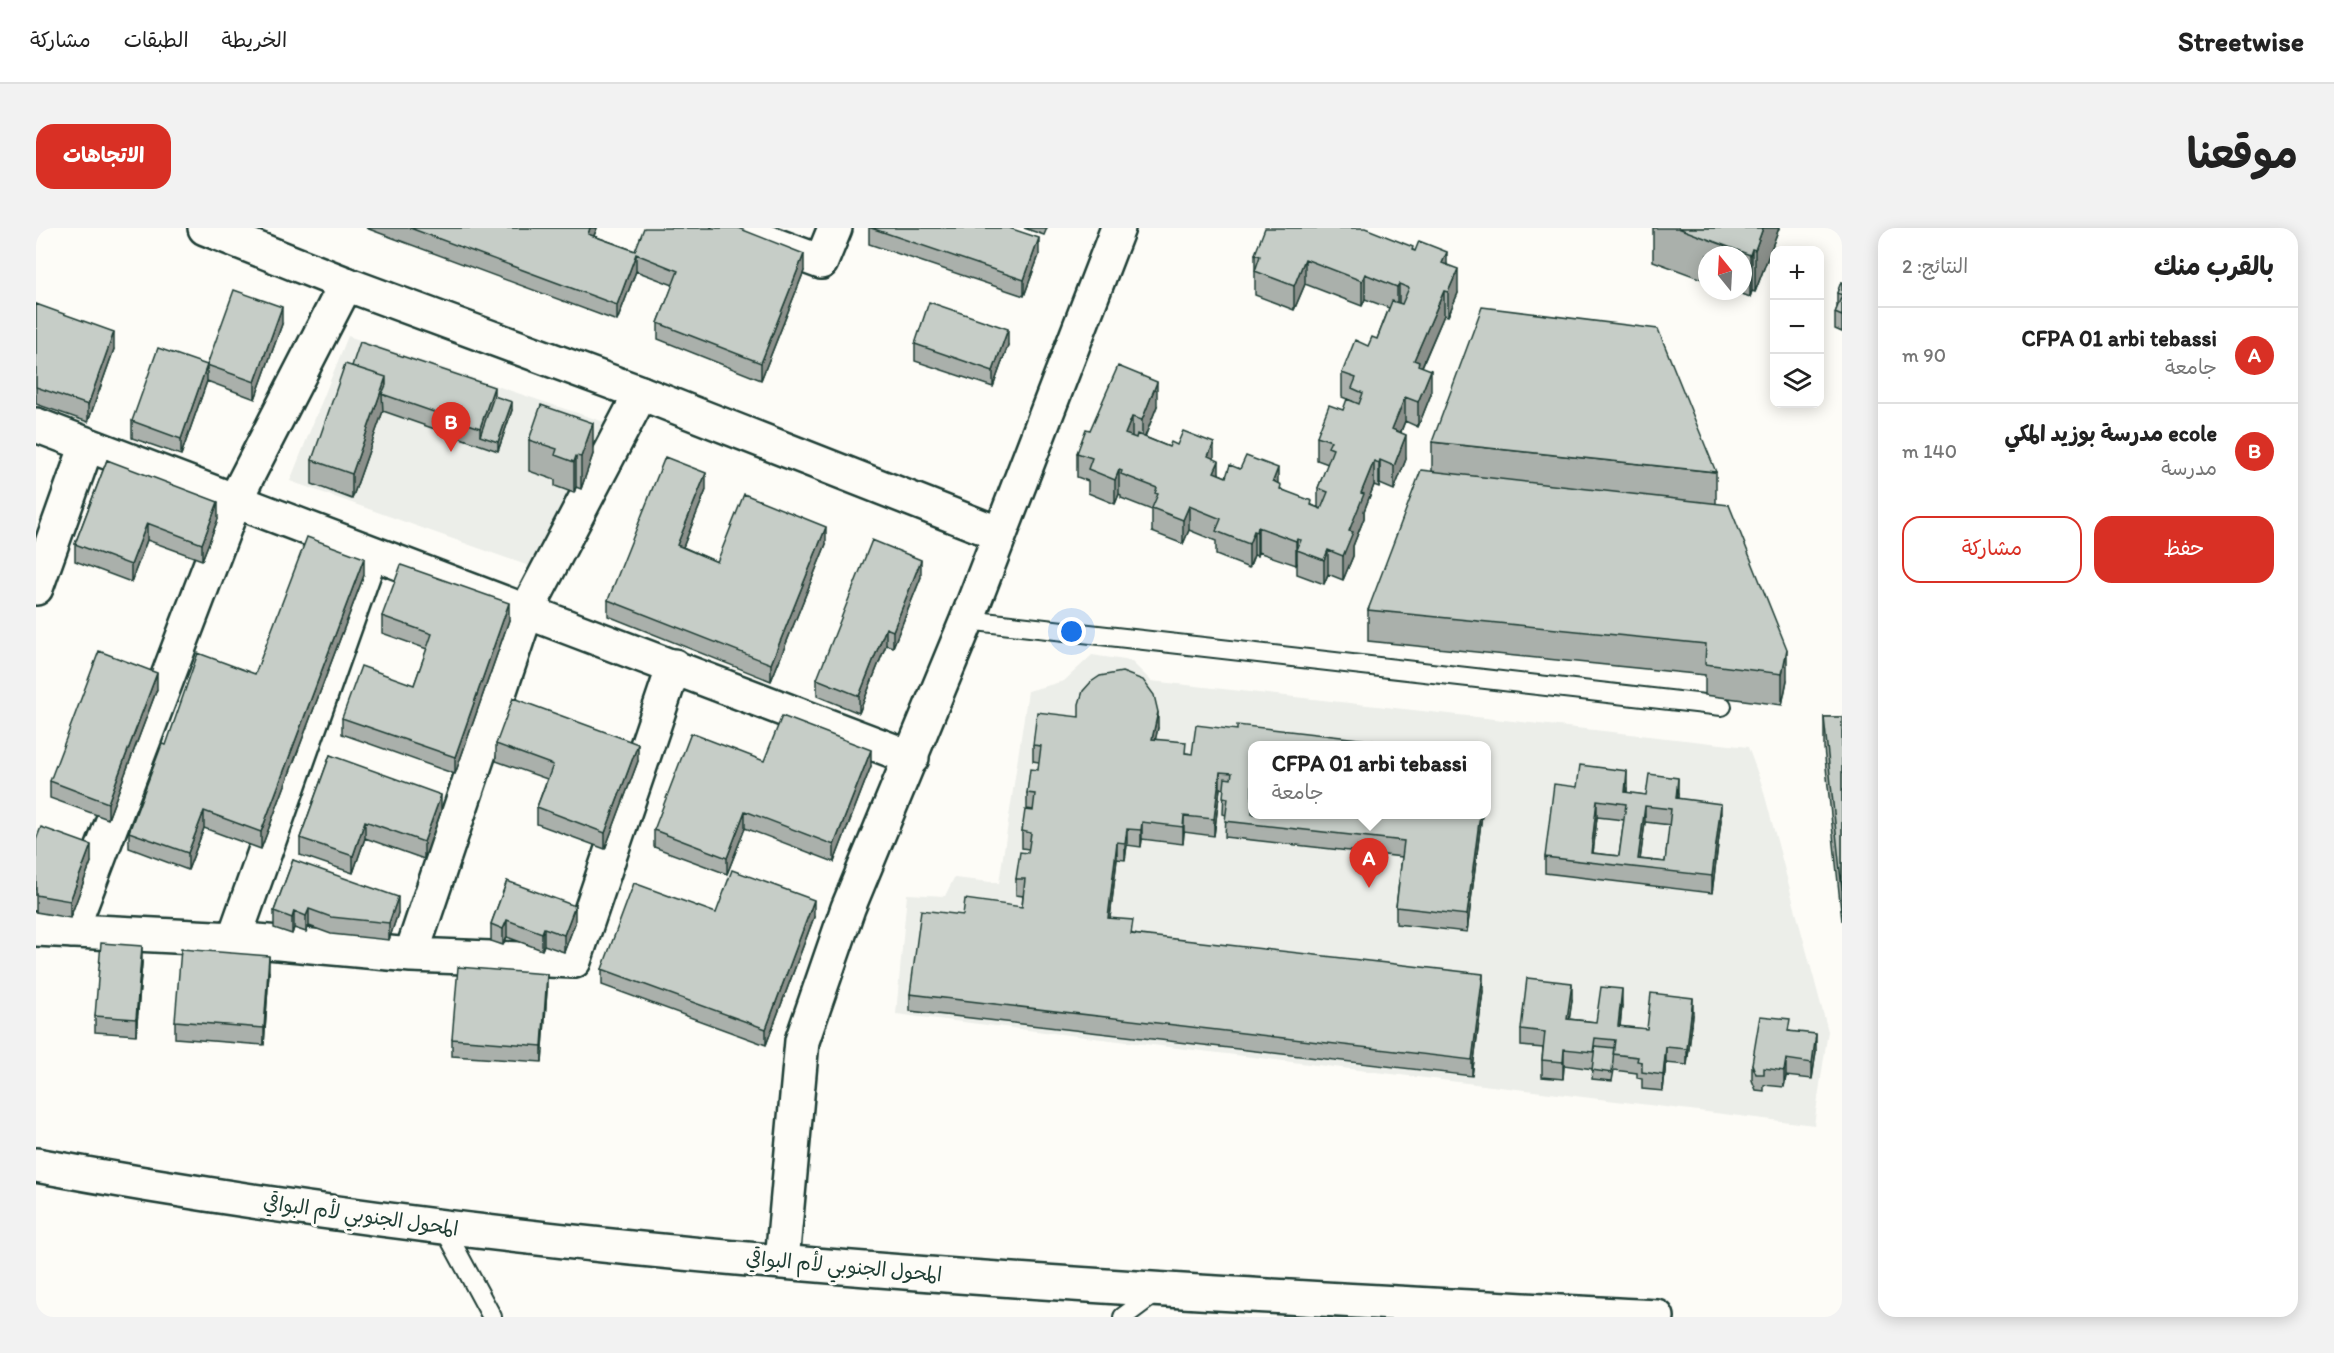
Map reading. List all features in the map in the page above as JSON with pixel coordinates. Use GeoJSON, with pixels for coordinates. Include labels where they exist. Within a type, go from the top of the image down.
{"type":"FeatureCollection","features":[{"type":"Feature","properties":{"kind":"street"},"geometry":{"type":"LineString","coordinates":[[205,228],[346,284],[641,393],[1000,534]]}},
{"type":"Feature","properties":{"kind":"street"},"geometry":{"type":"LineString","coordinates":[[729,228],[821,262],[835,228]]}},
{"type":"Feature","properties":{"kind":"street"},"geometry":{"type":"LineString","coordinates":[[782,1261],[802,1041],[848,908],[912,758],[967,620],[1118,228]]}},
{"type":"Feature","properties":{"kind":"street"},"geometry":{"type":"LineString","coordinates":[[71,932],[235,500],[346,284]]}},
{"type":"Feature","properties":{"kind":"street"},"geometry":{"type":"LineString","coordinates":[[411,955],[527,610],[641,393]]}},
{"type":"Feature","properties":{"kind":"street"},"geometry":{"type":"LineString","coordinates":[[36,425],[912,758]]}},
{"type":"Feature","properties":{"kind":"street"},"geometry":{"type":"LineString","coordinates":[[36,588],[87,445]]}},
{"type":"Feature","properties":{"kind":"street"},"geometry":{"type":"LineString","coordinates":[[234,939],[371,553]]}},
{"type":"Feature","properties":{"kind":"street"},"geometry":{"type":"LineString","coordinates":[[36,928],[71,932],[234,939],[411,955],[574,961],[674,666]]}},
{"type":"Feature","properties":{"kind":"street","name":"المحول الجنوبي لأم البواقي"},"geometry":{"type":"LineString","coordinates":[[36,1165],[115,1180],[444,1228],[782,1261],[1159,1291],[1657,1317]]}},
{"type":"Feature","properties":{"kind":"lane"},"geometry":{"type":"LineString","coordinates":[[967,620],[1722,705]]}},
{"type":"Feature","properties":{"kind":"lane"},"geometry":{"type":"LineString","coordinates":[[444,1228],[492,1317]]}},
{"type":"Feature","properties":{"kind":"lane"},"geometry":{"type":"LineString","coordinates":[[1123,1317],[1159,1291]]}},
{"type":"Feature","properties":{"kind":"shaded area"},"geometry":{"type":"Polygon","coordinates":[[[348,336],[610,424],[557,576],[290,481],[348,336]]]}},
{"type":"Feature","properties":{"kind":"shaded area"},"geometry":{"type":"Polygon","coordinates":[[[1092,655],[1131,661],[1151,681],[1748,747],[1762,785],[1828,1031],[1814,1125],[896,1014],[907,894],[945,896],[954,878],[999,883],[1028,691],[1064,681],[1092,655]]]}},
{"type":"Feature","properties":{"kind":"building"},"geometry":{"type":"Polygon","coordinates":[[[410,228],[590,228],[588,234],[635,251],[644,228],[738,228],[804,254],[761,363],[658,323],[678,271],[636,254],[617,305],[410,228]]]}},
{"type":"Feature","properties":{"kind":"building"},"geometry":{"type":"Polygon","coordinates":[[[871,228],[1009,228],[1039,238],[1024,280],[871,228]]]}},
{"type":"Feature","properties":{"kind":"building"},"geometry":{"type":"Polygon","coordinates":[[[1265,228],[1365,228],[1413,247],[1412,250],[1415,251],[1419,241],[1447,252],[1442,263],[1458,269],[1448,292],[1444,291],[1414,360],[1419,362],[1418,365],[1431,370],[1418,402],[1405,397],[1392,429],[1406,435],[1394,466],[1380,460],[1379,463],[1374,461],[1361,493],[1364,494],[1349,531],[1353,532],[1343,556],[1328,550],[1324,560],[1297,550],[1301,540],[1296,541],[1258,527],[1249,544],[1216,531],[1221,519],[1189,506],[1183,520],[1152,508],[1158,494],[1155,493],[1157,488],[1121,474],[1122,471],[1119,470],[1115,480],[1088,469],[1092,458],[1077,453],[1086,429],[1090,430],[1118,366],[1157,382],[1142,420],[1132,417],[1125,434],[1136,438],[1137,434],[1169,447],[1171,442],[1177,445],[1183,431],[1214,443],[1208,456],[1219,461],[1214,472],[1226,477],[1230,465],[1240,469],[1246,456],[1278,468],[1273,481],[1281,485],[1280,489],[1312,501],[1311,505],[1321,509],[1328,492],[1318,488],[1333,449],[1328,447],[1331,441],[1317,436],[1329,405],[1343,410],[1347,399],[1359,404],[1363,393],[1352,388],[1356,378],[1342,373],[1355,340],[1368,346],[1372,337],[1377,339],[1392,301],[1402,304],[1409,288],[1399,284],[1397,287],[1365,274],[1362,281],[1305,259],[1294,286],[1255,271],[1260,256],[1255,254],[1265,228]]]}},
{"type":"Feature","properties":{"kind":"building"},"geometry":{"type":"Polygon","coordinates":[[[1678,228],[1763,228],[1755,250],[1752,246],[1726,246],[1678,228]]]}},
{"type":"Feature","properties":{"kind":"building"},"geometry":{"type":"Polygon","coordinates":[[[1842,282],[1842,295],[1837,293],[1842,282]]]}},
{"type":"Feature","properties":{"kind":"building"},"geometry":{"type":"Polygon","coordinates":[[[234,290],[282,307],[255,382],[207,365],[234,290]]]}},
{"type":"Feature","properties":{"kind":"building"},"geometry":{"type":"Polygon","coordinates":[[[1842,295],[1842,316],[1835,313],[1842,295]]]}},
{"type":"Feature","properties":{"kind":"building"},"geometry":{"type":"Polygon","coordinates":[[[929,302],[1008,329],[993,371],[915,344],[929,302]]]}},
{"type":"Feature","properties":{"kind":"building"},"geometry":{"type":"Polygon","coordinates":[[[36,304],[114,332],[88,405],[36,387],[36,304]]]}},
{"type":"Feature","properties":{"kind":"building"},"geometry":{"type":"Polygon","coordinates":[[[1482,307],[1658,329],[1716,472],[1432,442],[1482,307]]]}},
{"type":"Feature","properties":{"kind":"building"},"geometry":{"type":"Polygon","coordinates":[[[360,342],[494,387],[480,428],[382,394],[386,385],[386,377],[352,366],[360,342]]]}},
{"type":"Feature","properties":{"kind":"building"},"geometry":{"type":"Polygon","coordinates":[[[158,348],[207,365],[181,439],[132,421],[158,348]]]}},
{"type":"Feature","properties":{"kind":"building"},"geometry":{"type":"Polygon","coordinates":[[[345,364],[386,377],[352,474],[312,460],[345,364]]]}},
{"type":"Feature","properties":{"kind":"building"},"geometry":{"type":"Polygon","coordinates":[[[494,396],[512,402],[498,442],[480,436],[494,396]]]}},
{"type":"Feature","properties":{"kind":"building"},"geometry":{"type":"Polygon","coordinates":[[[541,405],[593,423],[581,457],[576,456],[574,462],[555,455],[557,449],[529,440],[541,405]]]}},
{"type":"Feature","properties":{"kind":"building"},"geometry":{"type":"Polygon","coordinates":[[[665,457],[706,473],[677,545],[717,562],[744,494],[826,527],[771,664],[608,600],[665,457]]]}},
{"type":"Feature","properties":{"kind":"building"},"geometry":{"type":"Polygon","coordinates":[[[107,460],[218,502],[202,544],[147,523],[131,565],[75,544],[107,460]]]}},
{"type":"Feature","properties":{"kind":"building"},"geometry":{"type":"Polygon","coordinates":[[[1421,470],[1729,505],[1787,649],[1782,674],[1705,664],[1706,644],[1368,610],[1421,470]]]}},
{"type":"Feature","properties":{"kind":"building"},"geometry":{"type":"Polygon","coordinates":[[[307,537],[364,558],[261,832],[204,811],[188,853],[129,832],[162,744],[166,745],[198,653],[255,674],[307,537]]]}},
{"type":"Feature","properties":{"kind":"building"},"geometry":{"type":"Polygon","coordinates":[[[872,540],[921,560],[893,631],[886,628],[859,696],[817,679],[872,540]]]}},
{"type":"Feature","properties":{"kind":"building"},"geometry":{"type":"Polygon","coordinates":[[[401,565],[509,603],[455,757],[342,718],[361,666],[414,685],[432,634],[382,616],[401,565]]]}},
{"type":"Feature","properties":{"kind":"building"},"geometry":{"type":"Polygon","coordinates":[[[99,651],[157,673],[108,803],[50,781],[99,651]]]}},
{"type":"Feature","properties":{"kind":"building"},"geometry":{"type":"Polygon","coordinates":[[[1122,672],[1143,680],[1154,695],[1158,712],[1152,739],[1186,742],[1185,753],[1192,754],[1196,725],[1237,730],[1237,725],[1376,741],[1248,741],[1248,819],[1479,819],[1467,915],[1396,907],[1404,841],[1225,821],[1228,798],[1223,797],[1225,778],[1231,779],[1232,773],[1220,772],[1214,819],[1184,816],[1183,827],[1142,822],[1141,830],[1127,829],[1125,843],[1117,842],[1108,918],[1133,920],[1131,934],[1483,974],[1472,1060],[910,994],[921,910],[963,915],[965,899],[1022,907],[1025,879],[1016,879],[1020,852],[1028,853],[1031,833],[1022,831],[1025,810],[1033,811],[1035,794],[1027,793],[1030,769],[1038,770],[1041,746],[1033,745],[1037,712],[1079,717],[1079,704],[1083,691],[1100,676],[1122,672]]]}},
{"type":"Feature","properties":{"kind":"building"},"geometry":{"type":"Polygon","coordinates":[[[513,698],[638,744],[605,833],[537,807],[553,765],[496,744],[513,698]]]}},
{"type":"Feature","properties":{"kind":"building"},"geometry":{"type":"Polygon","coordinates":[[[782,716],[871,750],[834,845],[745,811],[727,858],[654,830],[691,733],[764,761],[782,716]]]}},
{"type":"Feature","properties":{"kind":"building"},"geometry":{"type":"Polygon","coordinates":[[[1824,717],[1842,717],[1842,890],[1824,717]]]}},
{"type":"Feature","properties":{"kind":"building"},"geometry":{"type":"Polygon","coordinates":[[[330,755],[441,795],[424,842],[365,821],[353,856],[300,838],[330,755]]]}},
{"type":"Feature","properties":{"kind":"building"},"geometry":{"type":"Polygon","coordinates":[[[1580,765],[1627,771],[1625,792],[1646,795],[1649,774],[1678,778],[1676,798],[1721,804],[1712,876],[1545,857],[1554,784],[1577,787],[1580,765]],[[1597,800],[1591,853],[1619,856],[1626,804],[1597,800]],[[1645,806],[1638,859],[1665,862],[1671,809],[1645,806]]]}},
{"type":"Feature","properties":{"kind":"building"},"geometry":{"type":"Polygon","coordinates":[[[41,827],[91,845],[70,901],[36,895],[36,840],[41,827]]]}},
{"type":"Feature","properties":{"kind":"building"},"geometry":{"type":"Polygon","coordinates":[[[293,860],[398,897],[389,923],[331,917],[309,909],[306,916],[294,911],[292,918],[274,911],[293,860]]]}},
{"type":"Feature","properties":{"kind":"building"},"geometry":{"type":"Polygon","coordinates":[[[732,870],[814,900],[766,1029],[602,969],[634,883],[716,913],[732,870]]]}},
{"type":"Feature","properties":{"kind":"building"},"geometry":{"type":"Polygon","coordinates":[[[507,881],[575,906],[564,935],[544,928],[542,933],[507,920],[503,929],[491,924],[507,881]]]}},
{"type":"Feature","properties":{"kind":"building"},"geometry":{"type":"Polygon","coordinates":[[[101,943],[142,946],[136,1019],[95,1016],[101,943]]]}},
{"type":"Feature","properties":{"kind":"building"},"geometry":{"type":"Polygon","coordinates":[[[181,949],[269,956],[264,1028],[175,1021],[181,949]]]}},
{"type":"Feature","properties":{"kind":"building"},"geometry":{"type":"Polygon","coordinates":[[[458,967],[547,974],[542,1046],[452,1039],[458,967]]]}},
{"type":"Feature","properties":{"kind":"building"},"geometry":{"type":"Polygon","coordinates":[[[1527,978],[1572,983],[1567,1019],[1596,1022],[1601,987],[1622,989],[1618,1026],[1647,1029],[1651,993],[1693,998],[1687,1049],[1666,1047],[1663,1075],[1642,1072],[1642,1062],[1637,1061],[1638,1057],[1613,1054],[1615,1040],[1595,1038],[1593,1052],[1564,1049],[1563,1062],[1542,1060],[1545,1032],[1521,1029],[1527,978]]]}},
{"type":"Feature","properties":{"kind":"building"},"geometry":{"type":"Polygon","coordinates":[[[1760,1016],[1790,1019],[1788,1031],[1816,1034],[1812,1063],[1786,1059],[1784,1071],[1764,1068],[1764,1074],[1756,1074],[1752,1064],[1760,1016]]]}},
{"type":"Feature","properties":{"kind":"building"},"geometry":{"type":"Polygon","coordinates":[[[1595,1046],[1614,1048],[1612,1073],[1592,1070],[1595,1046]]]}},
{"type":"Feature","properties":{"kind":"place","name":"ecole مدرسة بوزيد المكي"},"geometry":{"type":"Point","coordinates":[451,452]}},
{"type":"Feature","properties":{"kind":"place","name":"CFPA 01 arbi tebassi"},"geometry":{"type":"Point","coordinates":[1369,888]}}]}
